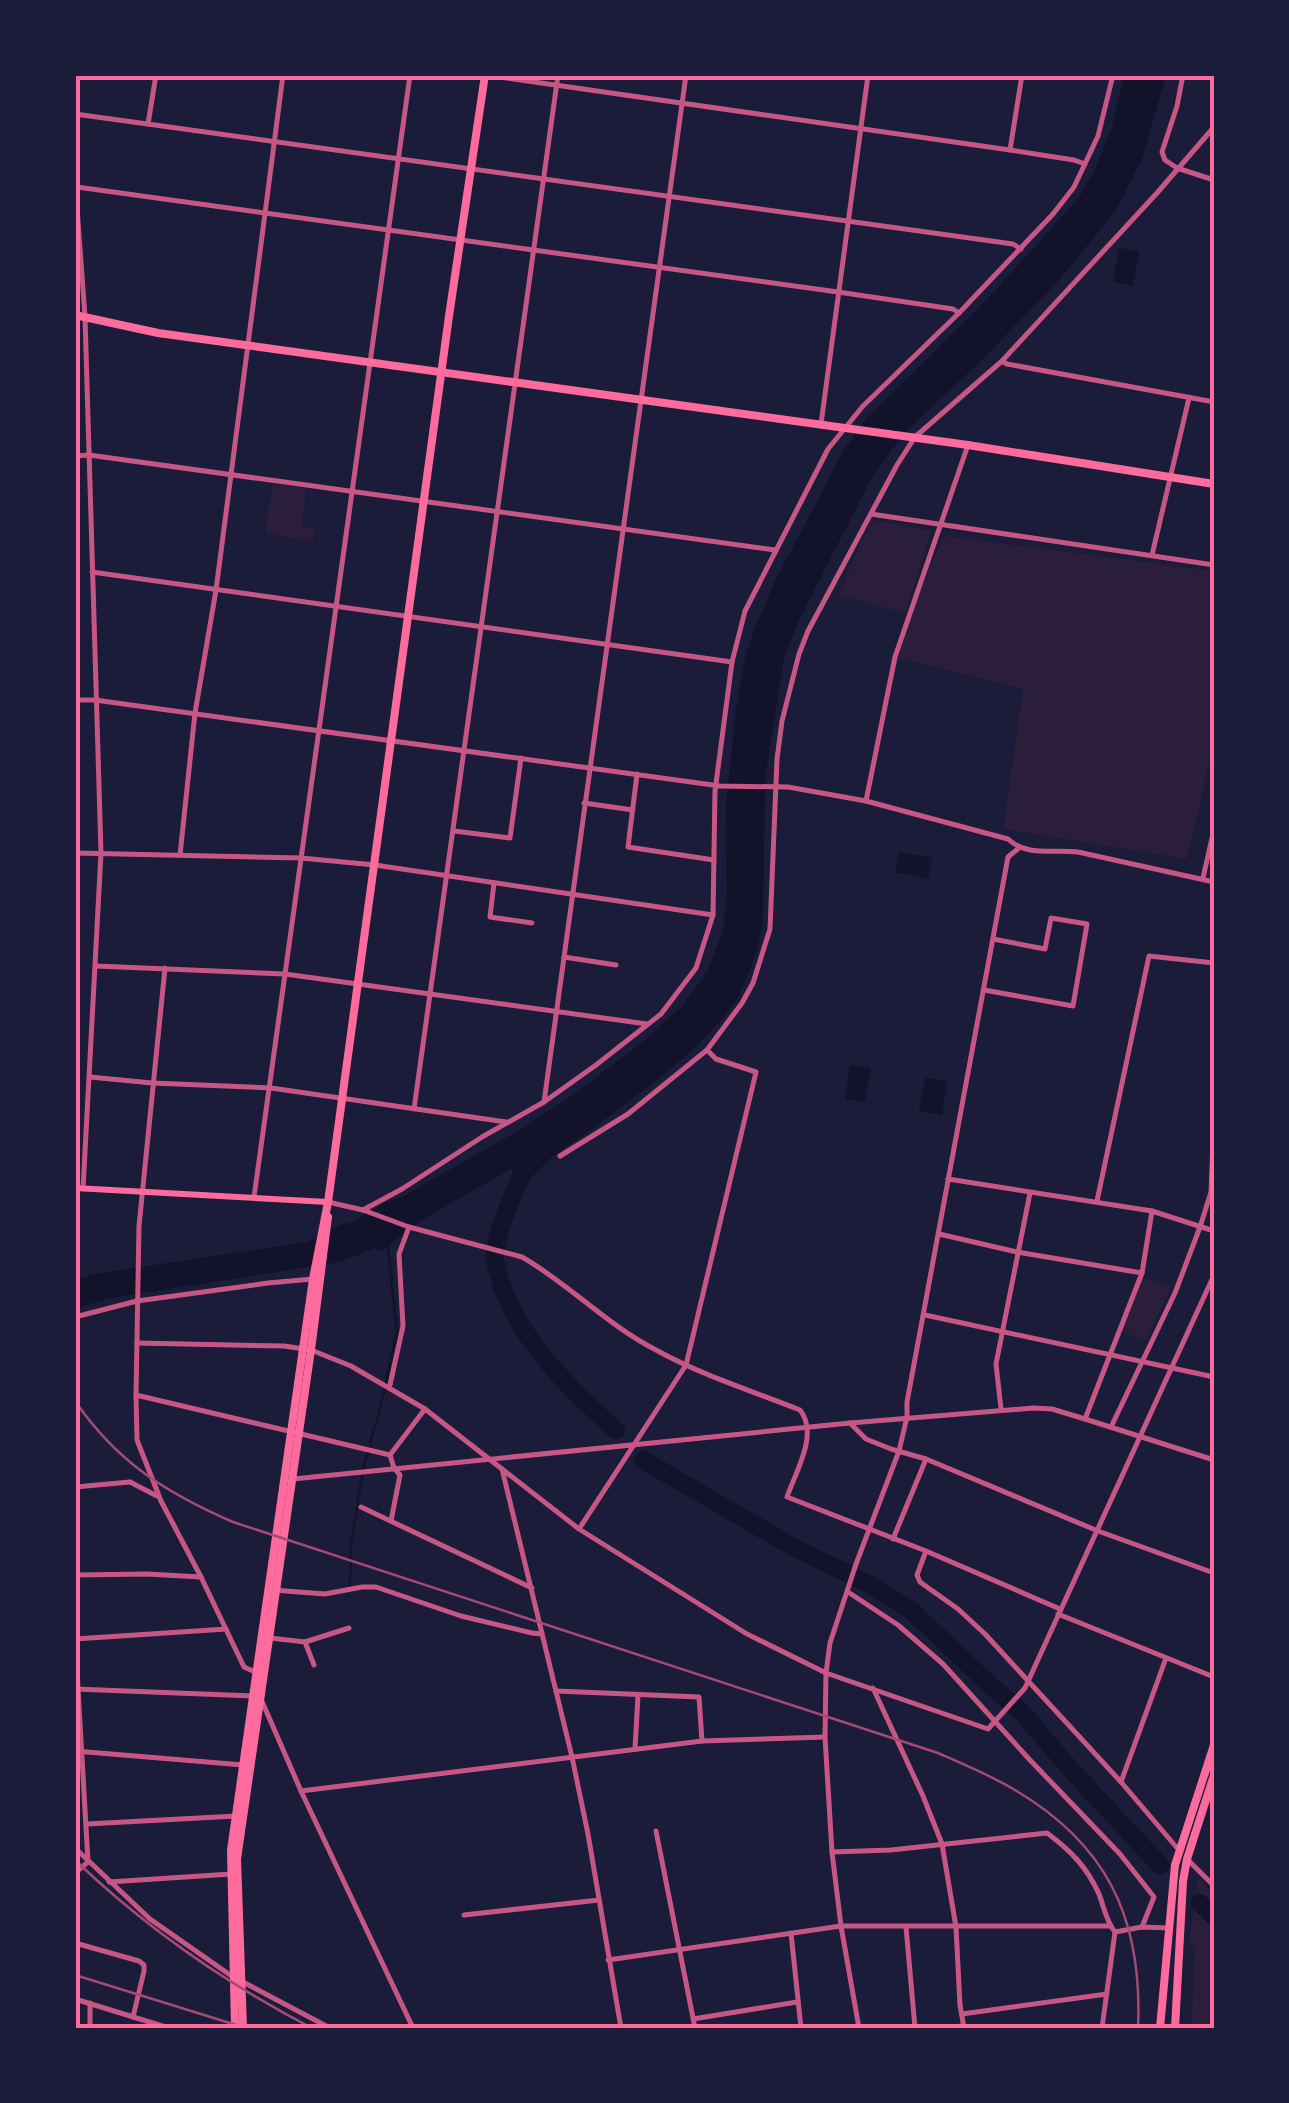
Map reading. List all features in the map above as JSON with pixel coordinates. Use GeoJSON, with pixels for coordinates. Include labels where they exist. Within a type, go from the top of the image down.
{"type":"FeatureCollection","features":[{"type":"Feature","properties":{"kind":"main road"},"geometry":{"type":"LineString","coordinates":[[239,2028],[234,1874],[240,1817],[484,75]]}},
{"type":"Feature","properties":{"kind":"main road"},"geometry":{"type":"LineString","coordinates":[[80,316],[158,333],[968,445],[1214,484]]}},
{"type":"Feature","properties":{"kind":"main road"},"geometry":{"type":"LineString","coordinates":[[79,1188],[328,1202]]}},
{"type":"Feature","properties":{"kind":"main road"},"geometry":{"type":"LineString","coordinates":[[261,1674],[270,1638],[273,1590]]}},
{"type":"Feature","properties":{"kind":"main road"},"geometry":{"type":"LineString","coordinates":[[1160,2028],[1178,1850],[1214,1744]]}},
{"type":"Feature","properties":{"kind":"main road"},"geometry":{"type":"LineString","coordinates":[[1175,2028],[1179,1928],[1187,1860],[1214,1775]]}},
{"type":"Feature","properties":{"kind":"street"},"geometry":{"type":"LineString","coordinates":[[148,124],[156,75]]}},
{"type":"Feature","properties":{"kind":"street"},"geometry":{"type":"LineString","coordinates":[[180,856],[194,713],[216,590],[283,75]]}},
{"type":"Feature","properties":{"kind":"street"},"geometry":{"type":"LineString","coordinates":[[254,1197],[410,75]]}},
{"type":"Feature","properties":{"kind":"street"},"geometry":{"type":"LineString","coordinates":[[484,75],[1085,164]]}},
{"type":"Feature","properties":{"kind":"street"},"geometry":{"type":"LineString","coordinates":[[414,1108],[558,75]]}},
{"type":"Feature","properties":{"kind":"street"},"geometry":{"type":"LineString","coordinates":[[544,1102],[686,75]]}},
{"type":"Feature","properties":{"kind":"street"},"geometry":{"type":"LineString","coordinates":[[821,424],[868,75]]}},
{"type":"Feature","properties":{"kind":"street"},"geometry":{"type":"LineString","coordinates":[[1010,150],[1022,75]]}},
{"type":"Feature","properties":{"kind":"street"},"geometry":{"type":"LineString","coordinates":[[364,1210],[544,1102],[596,1065],[660,1014],[696,968],[713,915],[718,786],[732,662],[745,611],[828,448],[863,406],[960,313],[1074,187],[1098,136],[1113,75]]}},
{"type":"Feature","properties":{"kind":"street"},"geometry":{"type":"LineString","coordinates":[[1183,75],[1162,152],[1165,160],[1177,168],[1214,180]]}},
{"type":"Feature","properties":{"kind":"street"},"geometry":{"type":"LineString","coordinates":[[75,114],[1013,244],[1020,249]]}},
{"type":"Feature","properties":{"kind":"street"},"geometry":{"type":"LineString","coordinates":[[560,1156],[628,1114],[707,1050],[753,983],[770,929],[778,758],[782,721],[799,654],[896,465],[915,438],[1002,361],[1214,127]]}},
{"type":"Feature","properties":{"kind":"street"},"geometry":{"type":"LineString","coordinates":[[79,1188],[90,1076],[101,853],[89,456],[75,185],[838,292],[960,313]]}},
{"type":"Feature","properties":{"kind":"street"},"geometry":{"type":"LineString","coordinates":[[1002,361],[1214,402]]}},
{"type":"Feature","properties":{"kind":"street"},"geometry":{"type":"LineString","coordinates":[[1152,556],[1188,398]]}},
{"type":"Feature","properties":{"kind":"street"},"geometry":{"type":"LineString","coordinates":[[866,801],[894,656],[968,445]]}},
{"type":"Feature","properties":{"kind":"street"},"geometry":{"type":"LineString","coordinates":[[75,456],[775,550]]}},
{"type":"Feature","properties":{"kind":"street"},"geometry":{"type":"LineString","coordinates":[[871,514],[1214,565]]}},
{"type":"Feature","properties":{"kind":"street"},"geometry":{"type":"LineString","coordinates":[[92,572],[732,662]]}},
{"type":"Feature","properties":{"kind":"street"},"geometry":{"type":"LineString","coordinates":[[75,700],[718,786],[775,787],[866,801],[1008,839],[1018,848],[1078,852],[1214,882]]}},
{"type":"Feature","properties":{"kind":"street"},"geometry":{"type":"LineString","coordinates":[[454,831],[510,838],[521,758]]}},
{"type":"Feature","properties":{"kind":"street"},"geometry":{"type":"LineString","coordinates":[[638,774],[628,847],[714,860]]}},
{"type":"Feature","properties":{"kind":"street"},"geometry":{"type":"LineString","coordinates":[[584,803],[633,810]]}},
{"type":"Feature","properties":{"kind":"street"},"geometry":{"type":"LineString","coordinates":[[1202,878],[1214,829]]}},
{"type":"Feature","properties":{"kind":"street"},"geometry":{"type":"LineString","coordinates":[[859,2028],[832,1852],[825,1737],[830,1643],[899,1451],[1008,857],[1018,848]]}},
{"type":"Feature","properties":{"kind":"street"},"geometry":{"type":"LineString","coordinates":[[75,853],[301,858],[713,915]]}},
{"type":"Feature","properties":{"kind":"street"},"geometry":{"type":"LineString","coordinates":[[494,883],[490,917],[532,923]]}},
{"type":"Feature","properties":{"kind":"street"},"geometry":{"type":"LineString","coordinates":[[984,990],[1073,1006],[1087,924],[1051,918],[1045,949],[993,939]]}},
{"type":"Feature","properties":{"kind":"street"},"geometry":{"type":"LineString","coordinates":[[1096,1201],[1149,956],[1214,962]]}},
{"type":"Feature","properties":{"kind":"street"},"geometry":{"type":"LineString","coordinates":[[563,957],[616,965]]}},
{"type":"Feature","properties":{"kind":"street"},"geometry":{"type":"LineString","coordinates":[[96,966],[285,974],[647,1024]]}},
{"type":"Feature","properties":{"kind":"street"},"geometry":{"type":"LineString","coordinates":[[166,968],[142,1192],[136,1343],[138,1440],[160,1498],[244,1667],[261,1674]]}},
{"type":"Feature","properties":{"kind":"street"},"geometry":{"type":"LineString","coordinates":[[1214,974],[1214,998]]}},
{"type":"Feature","properties":{"kind":"street"},"geometry":{"type":"LineString","coordinates":[[579,1529],[686,1365],[756,1072],[716,1060],[707,1050]]}},
{"type":"Feature","properties":{"kind":"street"},"geometry":{"type":"LineString","coordinates":[[90,1076],[271,1088],[509,1122]]}},
{"type":"Feature","properties":{"kind":"street"},"geometry":{"type":"LineString","coordinates":[[1111,1426],[1175,1294],[1212,1192],[1214,1116]]}},
{"type":"Feature","properties":{"kind":"street"},"geometry":{"type":"LineString","coordinates":[[948,1179],[1152,1210],[1214,1231]]}},
{"type":"Feature","properties":{"kind":"street"},"geometry":{"type":"LineString","coordinates":[[1001,1409],[996,1364],[1030,1193]]}},
{"type":"Feature","properties":{"kind":"street"},"geometry":{"type":"LineString","coordinates":[[328,1202],[522,1257],[604,1319],[655,1350],[800,1410],[809,1428],[808,1439],[787,1497],[926,1551],[1214,1677]]}},
{"type":"Feature","properties":{"kind":"street"},"geometry":{"type":"LineString","coordinates":[[1085,1418],[1142,1273],[1152,1210]]}},
{"type":"Feature","properties":{"kind":"street"},"geometry":{"type":"LineString","coordinates":[[386,1384],[403,1326],[398,1254],[409,1227]]}},
{"type":"Feature","properties":{"kind":"street"},"geometry":{"type":"LineString","coordinates":[[939,1234],[1142,1273]]}},
{"type":"Feature","properties":{"kind":"street"},"geometry":{"type":"LineString","coordinates":[[75,1317],[137,1300],[316,1274]]}},
{"type":"Feature","properties":{"kind":"street"},"geometry":{"type":"LineString","coordinates":[[136,1343],[307,1349],[352,1366],[425,1410],[579,1529],[746,1634],[826,1673],[988,1729],[1028,1682],[1214,1275]]}},
{"type":"Feature","properties":{"kind":"street"},"geometry":{"type":"LineString","coordinates":[[925,1314],[1214,1376]]}},
{"type":"Feature","properties":{"kind":"street"},"geometry":{"type":"LineString","coordinates":[[136,1396],[390,1455]]}},
{"type":"Feature","properties":{"kind":"street"},"geometry":{"type":"LineString","coordinates":[[289,1480],[1001,1409],[1052,1409],[1214,1460]]}},
{"type":"Feature","properties":{"kind":"street"},"geometry":{"type":"LineString","coordinates":[[390,1455],[425,1410]]}},
{"type":"Feature","properties":{"kind":"street"},"geometry":{"type":"LineString","coordinates":[[850,1423],[866,1439],[1214,1574]]}},
{"type":"Feature","properties":{"kind":"street"},"geometry":{"type":"LineString","coordinates":[[390,1455],[400,1476],[391,1521]]}},
{"type":"Feature","properties":{"kind":"street"},"geometry":{"type":"LineString","coordinates":[[893,1539],[926,1460]]}},
{"type":"Feature","properties":{"kind":"street"},"geometry":{"type":"LineString","coordinates":[[501,1466],[572,1757],[621,2028]]}},
{"type":"Feature","properties":{"kind":"street"},"geometry":{"type":"LineString","coordinates":[[75,1487],[130,1482],[160,1498]]}},
{"type":"Feature","properties":{"kind":"street"},"geometry":{"type":"LineString","coordinates":[[361,1507],[532,1588]]}},
{"type":"Feature","properties":{"kind":"street"},"geometry":{"type":"LineString","coordinates":[[926,1551],[917,1575],[920,1582],[985,1634],[1178,1850]]}},
{"type":"Feature","properties":{"kind":"street"},"geometry":{"type":"LineString","coordinates":[[75,1575],[201,1576]]}},
{"type":"Feature","properties":{"kind":"street"},"geometry":{"type":"LineString","coordinates":[[273,1590],[326,1594],[376,1587],[462,1616],[542,1634]]}},
{"type":"Feature","properties":{"kind":"street"},"geometry":{"type":"LineString","coordinates":[[848,1592],[898,1625],[943,1664],[1082,1812],[1152,1892],[1154,1897],[1142,1927]]}},
{"type":"Feature","properties":{"kind":"street"},"geometry":{"type":"LineString","coordinates":[[270,1638],[305,1642],[349,1628]]}},
{"type":"Feature","properties":{"kind":"street"},"geometry":{"type":"LineString","coordinates":[[88,1862],[75,1638],[226,1629]]}},
{"type":"Feature","properties":{"kind":"street"},"geometry":{"type":"LineString","coordinates":[[305,1642],[314,1666]]}},
{"type":"Feature","properties":{"kind":"street"},"geometry":{"type":"LineString","coordinates":[[1121,1782],[1166,1658]]}},
{"type":"Feature","properties":{"kind":"street"},"geometry":{"type":"LineString","coordinates":[[873,1688],[942,1844],[956,1926],[964,2028]]}},
{"type":"Feature","properties":{"kind":"street"},"geometry":{"type":"LineString","coordinates":[[76,1689],[258,1698],[413,2028]]}},
{"type":"Feature","properties":{"kind":"street"},"geometry":{"type":"LineString","coordinates":[[556,1691],[699,1697],[702,1741]]}},
{"type":"Feature","properties":{"kind":"street"},"geometry":{"type":"LineString","coordinates":[[635,1749],[638,1695]]}},
{"type":"Feature","properties":{"kind":"street"},"geometry":{"type":"LineString","coordinates":[[301,1791],[702,1741],[825,1737]]}},
{"type":"Feature","properties":{"kind":"street"},"geometry":{"type":"LineString","coordinates":[[79,1751],[247,1765]]}},
{"type":"Feature","properties":{"kind":"street"},"geometry":{"type":"LineString","coordinates":[[86,1824],[240,1817]]}},
{"type":"Feature","properties":{"kind":"street"},"geometry":{"type":"LineString","coordinates":[[656,1831],[695,2028]]}},
{"type":"Feature","properties":{"kind":"street"},"geometry":{"type":"LineString","coordinates":[[832,1852],[891,1850],[1046,1833],[1083,1864],[1112,1929],[1102,2028]]}},
{"type":"Feature","properties":{"kind":"street"},"geometry":{"type":"LineString","coordinates":[[75,1848],[150,1918],[236,1978],[330,2028]]}},
{"type":"Feature","properties":{"kind":"street"},"geometry":{"type":"LineString","coordinates":[[1187,1860],[1214,1886]]}},
{"type":"Feature","properties":{"kind":"street"},"geometry":{"type":"LineString","coordinates":[[75,1873],[88,1862]]}},
{"type":"Feature","properties":{"kind":"street"},"geometry":{"type":"LineString","coordinates":[[110,1882],[234,1874]]}},
{"type":"Feature","properties":{"kind":"street"},"geometry":{"type":"LineString","coordinates":[[464,1915],[598,1900]]}},
{"type":"Feature","properties":{"kind":"street"},"geometry":{"type":"LineString","coordinates":[[608,1960],[841,1926],[1169,1928]]}},
{"type":"Feature","properties":{"kind":"street"},"geometry":{"type":"LineString","coordinates":[[906,1926],[915,2028]]}},
{"type":"Feature","properties":{"kind":"street"},"geometry":{"type":"LineString","coordinates":[[791,1933],[800,2028]]}},
{"type":"Feature","properties":{"kind":"street"},"geometry":{"type":"LineString","coordinates":[[75,1943],[139,1961],[144,1966],[133,2016]]}},
{"type":"Feature","properties":{"kind":"street"},"geometry":{"type":"LineString","coordinates":[[962,2014],[1108,1994]]}},
{"type":"Feature","properties":{"kind":"street"},"geometry":{"type":"LineString","coordinates":[[75,1999],[169,2028]]}},
{"type":"Feature","properties":{"kind":"street"},"geometry":{"type":"LineString","coordinates":[[693,2019],[797,2002]]}},
{"type":"Feature","properties":{"kind":"street"},"geometry":{"type":"LineString","coordinates":[[90,2003],[90,2028]]}},
{"type":"Feature","properties":{"kind":"shaded area"},"geometry":{"type":"Polygon","coordinates":[[[1124,75],[1166,75],[1142,159],[1115,212],[1058,281],[893,448],[871,479],[798,622],[784,658],[765,779],[763,917],[758,948],[739,996],[724,1017],[668,1071],[552,1157],[529,1180],[511,1169],[423,1219],[380,1251],[375,1248],[340,1262],[111,1298],[75,1308],[75,1279],[308,1242],[352,1222],[523,1128],[644,1041],[683,1005],[708,971],[723,931],[727,891],[726,805],[736,709],[744,662],[775,581],[844,450],[866,419],[981,306],[1079,198],[1112,128],[1124,75]]]}},
{"type":"Feature","properties":{"kind":"shaded area"},"geometry":{"type":"Polygon","coordinates":[[[1119,248],[1139,251],[1133,286],[1113,282],[1119,248]]]}},
{"type":"Feature","properties":{"kind":"shaded area"},"geometry":{"type":"Polygon","coordinates":[[[273,484],[306,488],[302,526],[315,528],[313,542],[265,533],[273,484]]]}},
{"type":"Feature","properties":{"kind":"shaded area"},"geometry":{"type":"Polygon","coordinates":[[[871,520],[931,531],[905,613],[838,595],[871,520]]]}},
{"type":"Feature","properties":{"kind":"shaded area"},"geometry":{"type":"Polygon","coordinates":[[[944,536],[1214,571],[1214,743],[1187,859],[1003,829],[1023,689],[898,658],[918,594],[944,536]]]}},
{"type":"Feature","properties":{"kind":"shaded area"},"geometry":{"type":"Polygon","coordinates":[[[899,852],[932,858],[928,879],[895,872],[899,852]]]}},
{"type":"Feature","properties":{"kind":"shaded area"},"geometry":{"type":"Polygon","coordinates":[[[850,1065],[871,1068],[865,1102],[845,1099],[850,1065]]]}},
{"type":"Feature","properties":{"kind":"shaded area"},"geometry":{"type":"Polygon","coordinates":[[[925,1078],[947,1081],[942,1115],[919,1111],[925,1078]]]}},
{"type":"Feature","properties":{"kind":"shaded area"},"geometry":{"type":"Polygon","coordinates":[[[1142,1278],[1171,1287],[1146,1340],[1122,1332],[1142,1278]]]}},
{"type":"Feature","properties":{"kind":"shaded area"},"geometry":{"type":"Polygon","coordinates":[[[1198,1877],[1214,1896],[1214,2028],[1191,2028],[1195,1947],[1189,1941],[1194,1908],[1204,1898],[1196,1890],[1198,1877]]]}},
{"type":"Feature","properties":{"kind":"waterway"},"geometry":{"type":"LineString","coordinates":[[529,1157],[497,1241],[495,1259],[499,1276],[517,1319],[531,1340],[564,1380],[616,1430]]}},
{"type":"Feature","properties":{"kind":"waterway"},"geometry":{"type":"LineString","coordinates":[[350,1588],[351,1545],[364,1464],[397,1332],[388,1247]]}},
{"type":"Feature","properties":{"kind":"waterway"},"geometry":{"type":"LineString","coordinates":[[643,1460],[911,1610],[1021,1711],[1160,1865]]}},
{"type":"Feature","properties":{"kind":"waterway"},"geometry":{"type":"LineString","coordinates":[[1200,1903],[1214,1917]]}},
{"type":"Feature","properties":{"kind":"railway"},"geometry":{"type":"LineString","coordinates":[[75,1401],[108,1442],[145,1474],[233,1522],[938,1753],[1008,1786],[1070,1831],[1094,1857],[1112,1886],[1134,1951],[1138,2028]]}},
{"type":"Feature","properties":{"kind":"railway"},"geometry":{"type":"LineString","coordinates":[[75,1860],[188,1953],[312,2028]]}},
{"type":"Feature","properties":{"kind":"railway"},"geometry":{"type":"LineString","coordinates":[[75,1975],[246,2028]]}}]}
